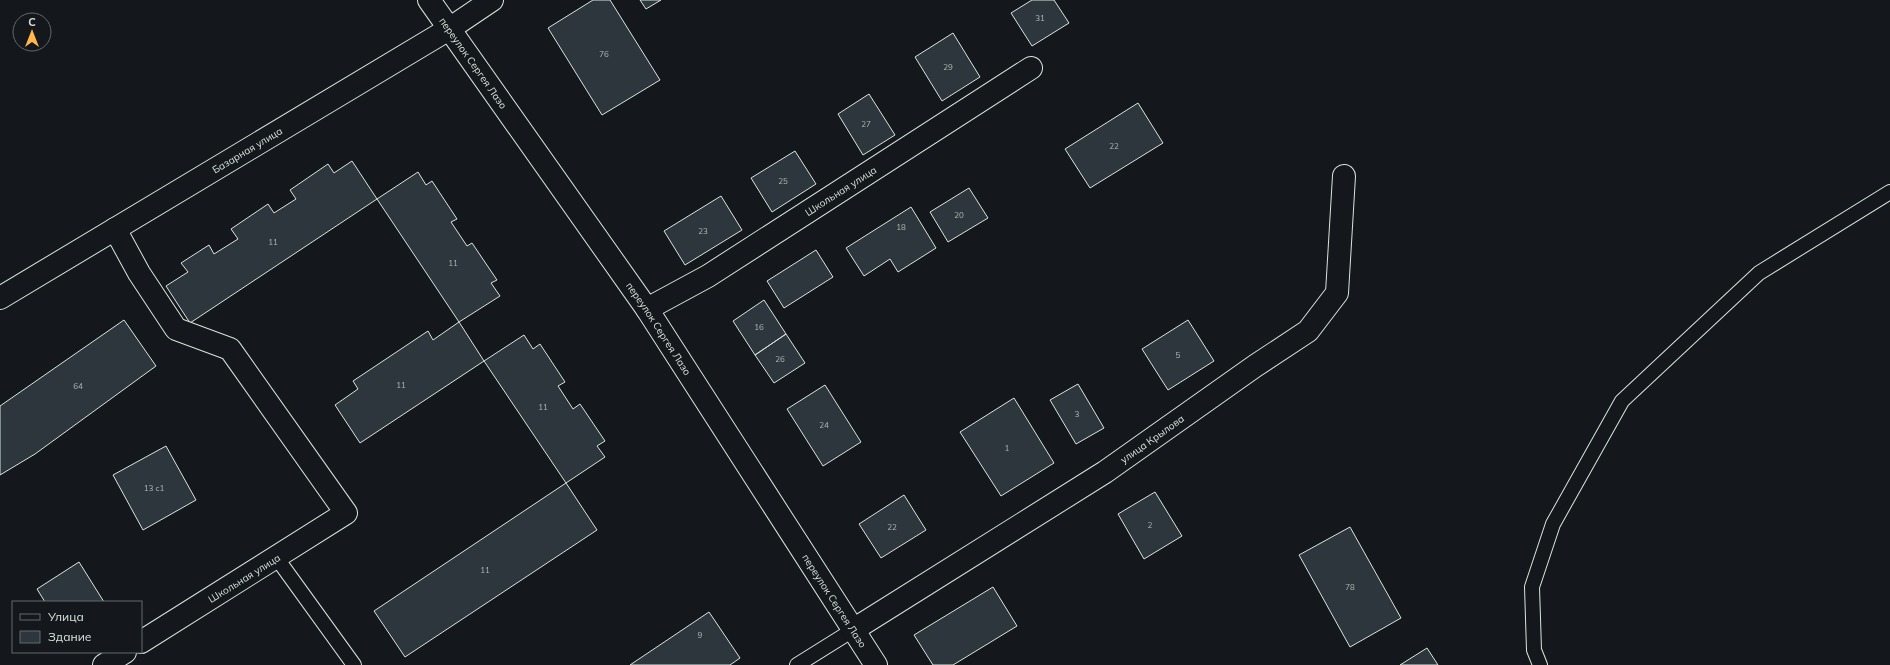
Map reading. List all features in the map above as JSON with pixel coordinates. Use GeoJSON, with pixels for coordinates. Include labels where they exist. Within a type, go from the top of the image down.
{"type":"FeatureCollection","features":[{"type":"Feature","properties":{"kind":"street","name":"переулок Сергея Лазо"},"geometry":{"type":"LineString","coordinates":[[429,0],[647,309],[876,665]]}},
{"type":"Feature","properties":{"kind":"street","name":"Базарная улица"},"geometry":{"type":"LineString","coordinates":[[0,298],[448,29],[492,0]]}},
{"type":"Feature","properties":{"kind":"street","name":"Школьная улица"},"geometry":{"type":"LineString","coordinates":[[647,309],[708,276],[1031,68]]}},
{"type":"Feature","properties":{"kind":"street","name":"улица Крылова"},"geometry":{"type":"LineString","coordinates":[[853,630],[1105,472],[1255,366],[1308,331],[1337,293],[1344,176]]}},
{"type":"Feature","properties":{"kind":"street","name":"Школьная улица"},"geometry":{"type":"LineString","coordinates":[[114,229],[139,273],[176,329],[230,349],[346,513],[142,641]]}},
{"type":"Feature","properties":{"kind":"street"},"geometry":{"type":"LineString","coordinates":[[104,665],[122,653]]}},
{"type":"Feature","properties":{"kind":"lane"},"geometry":{"type":"LineString","coordinates":[[1540,665],[1534,650],[1532,587],[1552,524],[1622,401],[1759,273],[1890,192]]}},
{"type":"Feature","properties":{"kind":"lane"},"geometry":{"type":"LineString","coordinates":[[276,557],[354,665]]}},
{"type":"Feature","properties":{"kind":"lane"},"geometry":{"type":"LineString","coordinates":[[797,665],[853,630]]}},
{"type":"Feature","properties":{"kind":"building"},"geometry":{"type":"Polygon","coordinates":[[[593,0],[610,0],[660,80],[602,115],[548,28],[593,0]]]}},
{"type":"Feature","properties":{"kind":"building"},"geometry":{"type":"Polygon","coordinates":[[[640,0],[661,0],[646,9],[640,0]]]}},
{"type":"Feature","properties":{"kind":"building"},"geometry":{"type":"Polygon","coordinates":[[[1032,0],[1054,0],[1069,23],[1032,46],[1011,13],[1032,0]]]}},
{"type":"Feature","properties":{"kind":"building"},"geometry":{"type":"Polygon","coordinates":[[[953,33],[980,77],[942,101],[915,57],[953,33]]]}},
{"type":"Feature","properties":{"kind":"building"},"geometry":{"type":"Polygon","coordinates":[[[869,94],[895,135],[863,155],[838,114],[869,94]]]}},
{"type":"Feature","properties":{"kind":"building"},"geometry":{"type":"Polygon","coordinates":[[[1138,103],[1163,143],[1090,188],[1065,149],[1138,103]]]}},
{"type":"Feature","properties":{"kind":"building"},"geometry":{"type":"Polygon","coordinates":[[[795,151],[816,184],[772,212],[751,178],[795,151]]]}},
{"type":"Feature","properties":{"kind":"building"},"geometry":{"type":"Polygon","coordinates":[[[352,161],[377,199],[190,323],[166,286],[188,272],[181,263],[209,245],[214,254],[238,239],[231,229],[268,204],[274,213],[296,199],[290,190],[328,164],[334,173],[352,161]]]}},
{"type":"Feature","properties":{"kind":"building"},"geometry":{"type":"Polygon","coordinates":[[[418,172],[426,185],[432,181],[457,219],[451,222],[467,246],[472,243],[497,280],[491,283],[500,296],[459,322],[377,199],[418,172]]]}},
{"type":"Feature","properties":{"kind":"building"},"geometry":{"type":"Polygon","coordinates":[[[969,188],[988,218],[948,242],[930,212],[969,188]]]}},
{"type":"Feature","properties":{"kind":"building"},"geometry":{"type":"Polygon","coordinates":[[[721,196],[742,230],[685,265],[664,231],[721,196]]]}},
{"type":"Feature","properties":{"kind":"building"},"geometry":{"type":"Polygon","coordinates":[[[911,207],[936,248],[898,272],[890,259],[864,276],[846,248],[911,207]]]}},
{"type":"Feature","properties":{"kind":"building"},"geometry":{"type":"Polygon","coordinates":[[[816,250],[833,277],[784,308],[767,281],[816,250]]]}},
{"type":"Feature","properties":{"kind":"building"},"geometry":{"type":"Polygon","coordinates":[[[764,300],[786,334],[755,355],[733,321],[764,300]]]}},
{"type":"Feature","properties":{"kind":"building"},"geometry":{"type":"Polygon","coordinates":[[[124,320],[156,366],[35,454],[0,475],[0,406],[124,320]]]}},
{"type":"Feature","properties":{"kind":"building"},"geometry":{"type":"Polygon","coordinates":[[[1188,320],[1214,361],[1168,390],[1142,349],[1188,320]]]}},
{"type":"Feature","properties":{"kind":"building"},"geometry":{"type":"Polygon","coordinates":[[[459,322],[484,361],[360,443],[335,405],[358,389],[353,381],[428,331],[433,340],[459,322]]]}},
{"type":"Feature","properties":{"kind":"building"},"geometry":{"type":"Polygon","coordinates":[[[786,334],[805,363],[774,383],[755,355],[786,334]]]}},
{"type":"Feature","properties":{"kind":"building"},"geometry":{"type":"Polygon","coordinates":[[[524,335],[533,349],[540,344],[565,382],[558,386],[573,409],[580,404],[605,441],[597,446],[605,457],[566,483],[484,361],[524,335]]]}},
{"type":"Feature","properties":{"kind":"building"},"geometry":{"type":"Polygon","coordinates":[[[1078,384],[1104,428],[1076,444],[1050,400],[1078,384]]]}},
{"type":"Feature","properties":{"kind":"building"},"geometry":{"type":"Polygon","coordinates":[[[825,385],[861,442],[823,466],[787,409],[825,385]]]}},
{"type":"Feature","properties":{"kind":"building"},"geometry":{"type":"Polygon","coordinates":[[[1014,398],[1054,463],[1001,496],[960,432],[1014,398]]]}},
{"type":"Feature","properties":{"kind":"building"},"geometry":{"type":"Polygon","coordinates":[[[166,446],[196,500],[143,530],[113,475],[166,446]]]}},
{"type":"Feature","properties":{"kind":"building"},"geometry":{"type":"Polygon","coordinates":[[[566,483],[597,530],[405,657],[374,611],[566,483]]]}},
{"type":"Feature","properties":{"kind":"building"},"geometry":{"type":"Polygon","coordinates":[[[1155,492],[1182,536],[1144,559],[1118,514],[1155,492]]]}},
{"type":"Feature","properties":{"kind":"building"},"geometry":{"type":"Polygon","coordinates":[[[904,495],[926,530],[881,558],[859,524],[904,495]]]}},
{"type":"Feature","properties":{"kind":"building"},"geometry":{"type":"Polygon","coordinates":[[[1350,527],[1401,618],[1350,647],[1299,555],[1350,527]]]}},
{"type":"Feature","properties":{"kind":"building"},"geometry":{"type":"Polygon","coordinates":[[[79,562],[103,601],[44,601],[37,589],[79,562]]]}},
{"type":"Feature","properties":{"kind":"building"},"geometry":{"type":"Polygon","coordinates":[[[993,587],[1017,626],[953,665],[933,665],[914,635],[993,587]]]}},
{"type":"Feature","properties":{"kind":"building"},"geometry":{"type":"Polygon","coordinates":[[[709,612],[740,658],[730,665],[630,665],[709,612]]]}},
{"type":"Feature","properties":{"kind":"building"},"geometry":{"type":"Polygon","coordinates":[[[1427,648],[1438,665],[1400,665],[1427,648]]]}}]}
